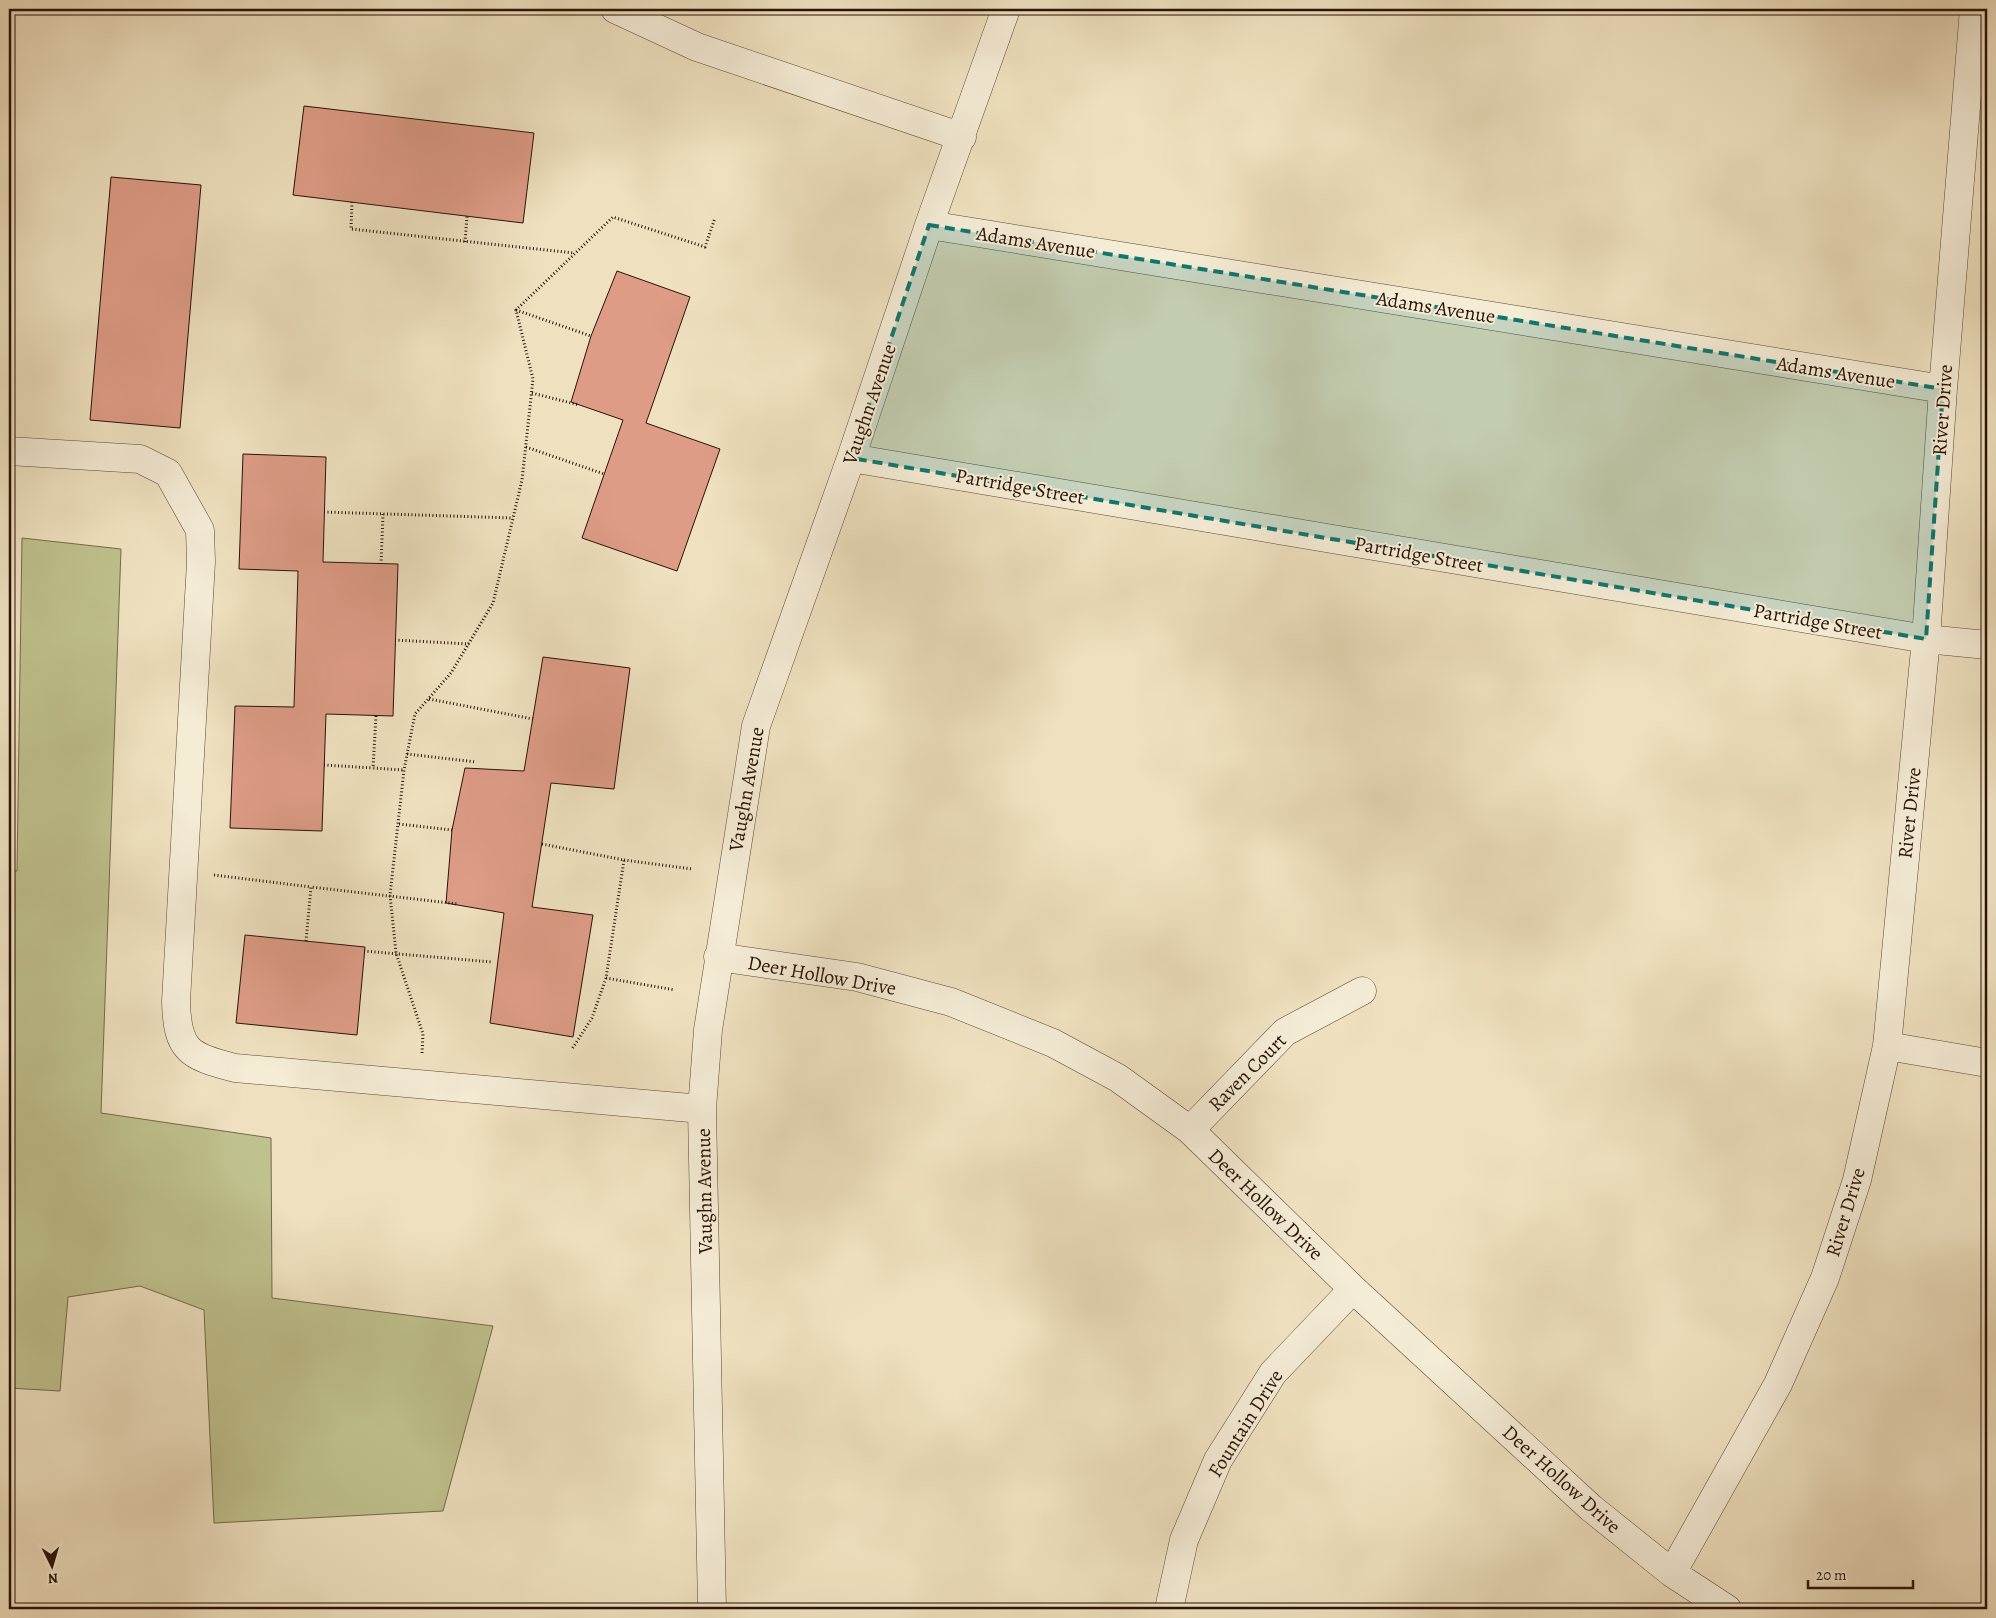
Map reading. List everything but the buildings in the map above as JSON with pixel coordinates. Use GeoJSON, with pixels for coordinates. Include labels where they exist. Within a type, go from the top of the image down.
{"type":"FeatureCollection","features":[{"type":"Feature","properties":{"kind":"street"},"geometry":{"type":"LineString","coordinates":[[615,9],[697,47],[962,137]]}},
{"type":"Feature","properties":{"kind":"street","name":"Vaughn Avenue"},"geometry":{"type":"LineString","coordinates":[[712,1609],[702,1109],[708,1030],[718,957],[756,726],[851,458],[929,225],[962,137],[1006,9]]}},
{"type":"Feature","properties":{"kind":"street","name":"River Drive"},"geometry":{"type":"LineString","coordinates":[[1672,1573],[1778,1384],[1825,1278],[1857,1180],[1887,1046],[1926,639],[1943,389],[1974,9]]}},
{"type":"Feature","properties":{"kind":"street","name":"Adams Avenue"},"geometry":{"type":"LineString","coordinates":[[929,225],[1943,389]]}},
{"type":"Feature","properties":{"kind":"street"},"geometry":{"type":"LineString","coordinates":[[9,450],[140,459],[168,474],[200,530],[200,572],[176,1001],[177,1024],[184,1047],[208,1061],[235,1068],[702,1109]]}},
{"type":"Feature","properties":{"kind":"street","name":"Partridge Street"},"geometry":{"type":"LineString","coordinates":[[851,458],[1926,639],[1987,644]]}},
{"type":"Feature","properties":{"kind":"street","name":"Deer Hollow Drive"},"geometry":{"type":"LineString","coordinates":[[718,957],[857,977],[951,1002],[1069,1051],[1118,1078],[1190,1130],[1354,1289],[1591,1508],[1672,1573],[1727,1609]]}},
{"type":"Feature","properties":{"kind":"street","name":"Raven Court"},"geometry":{"type":"LineString","coordinates":[[1190,1130],[1285,1032],[1362,992]]}},
{"type":"Feature","properties":{"kind":"street"},"geometry":{"type":"LineString","coordinates":[[1887,1046],[1987,1063]]}},
{"type":"Feature","properties":{"kind":"street","name":"Fountain Drive"},"geometry":{"type":"LineString","coordinates":[[1169,1609],[1184,1540],[1218,1460],[1273,1373],[1354,1289]]}},
{"type":"Feature","properties":{"kind":"path"},"geometry":{"type":"LineString","coordinates":[[352,202],[351,229],[574,253]]}},
{"type":"Feature","properties":{"kind":"path"},"geometry":{"type":"LineString","coordinates":[[465,242],[468,216]]}},
{"type":"Feature","properties":{"kind":"path"},"geometry":{"type":"LineString","coordinates":[[516,310],[613,217],[705,247],[715,218]]}},
{"type":"Feature","properties":{"kind":"path"},"geometry":{"type":"LineString","coordinates":[[516,310],[591,336]]}},
{"type":"Feature","properties":{"kind":"path"},"geometry":{"type":"LineString","coordinates":[[422,1063],[424,1034],[396,953],[390,895],[404,770],[415,714],[451,673],[493,603],[522,480],[532,393],[533,379],[516,310]]}},
{"type":"Feature","properties":{"kind":"path"},"geometry":{"type":"LineString","coordinates":[[532,393],[579,405]]}},
{"type":"Feature","properties":{"kind":"path"},"geometry":{"type":"LineString","coordinates":[[526,448],[604,474]]}},
{"type":"Feature","properties":{"kind":"path"},"geometry":{"type":"LineString","coordinates":[[324,512],[513,518]]}},
{"type":"Feature","properties":{"kind":"path"},"geometry":{"type":"LineString","coordinates":[[381,564],[383,514]]}},
{"type":"Feature","properties":{"kind":"path"},"geometry":{"type":"LineString","coordinates":[[395,640],[468,644]]}},
{"type":"Feature","properties":{"kind":"path"},"geometry":{"type":"LineString","coordinates":[[428,698],[533,719]]}},
{"type":"Feature","properties":{"kind":"path"},"geometry":{"type":"LineString","coordinates":[[373,768],[376,716]]}},
{"type":"Feature","properties":{"kind":"path"},"geometry":{"type":"LineString","coordinates":[[408,754],[476,762]]}},
{"type":"Feature","properties":{"kind":"path"},"geometry":{"type":"LineString","coordinates":[[324,765],[404,770]]}},
{"type":"Feature","properties":{"kind":"path"},"geometry":{"type":"LineString","coordinates":[[399,824],[452,830]]}},
{"type":"Feature","properties":{"kind":"path"},"geometry":{"type":"LineString","coordinates":[[542,844],[624,860],[692,870]]}},
{"type":"Feature","properties":{"kind":"path"},"geometry":{"type":"LineString","coordinates":[[572,1049],[592,1018],[606,978],[624,860]]}},
{"type":"Feature","properties":{"kind":"path"},"geometry":{"type":"LineString","coordinates":[[211,875],[458,904]]}},
{"type":"Feature","properties":{"kind":"path"},"geometry":{"type":"LineString","coordinates":[[306,941],[311,887]]}},
{"type":"Feature","properties":{"kind":"path"},"geometry":{"type":"LineString","coordinates":[[364,951],[492,962]]}},
{"type":"Feature","properties":{"kind":"path"},"geometry":{"type":"LineString","coordinates":[[606,978],[675,990]]}},
{"type":"Feature","properties":{"kind":"highlighted area"},"geometry":{"type":"Polygon","coordinates":[[[929,225],[1943,389],[1926,639],[851,458],[929,225]]]}},
{"type":"Feature","properties":{"kind":"green space"},"geometry":{"type":"Polygon","coordinates":[[[22,538],[121,549],[101,1113],[271,1138],[272,1298],[493,1326],[443,1511],[214,1523],[204,1310],[140,1286],[68,1297],[60,1391],[9,1388],[9,871],[17,871],[22,538]]]}}]}
